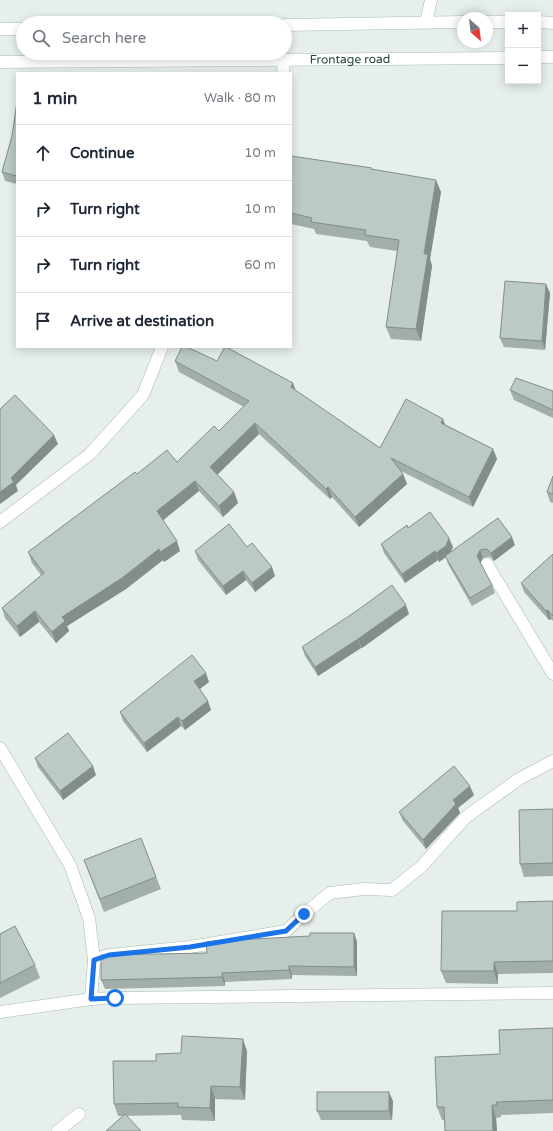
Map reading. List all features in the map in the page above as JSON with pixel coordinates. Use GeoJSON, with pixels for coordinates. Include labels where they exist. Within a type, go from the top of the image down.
{"type":"FeatureCollection","features":[{"type":"Feature","properties":{"kind":"street"},"geometry":{"type":"LineString","coordinates":[[426,22],[431,0]]}},
{"type":"Feature","properties":{"kind":"street"},"geometry":{"type":"LineString","coordinates":[[292,25],[457,22]]}},
{"type":"Feature","properties":{"kind":"street"},"geometry":{"type":"LineString","coordinates":[[493,22],[505,22]]}},
{"type":"Feature","properties":{"kind":"street"},"geometry":{"type":"LineString","coordinates":[[541,22],[553,22]]}},
{"type":"Feature","properties":{"kind":"street"},"geometry":{"type":"LineString","coordinates":[[0,29],[16,29]]}},
{"type":"Feature","properties":{"kind":"street"},"geometry":{"type":"LineString","coordinates":[[541,58],[553,57]]}},
{"type":"Feature","properties":{"kind":"street","name":"Frontage road"},"geometry":{"type":"LineString","coordinates":[[0,62],[284,61],[505,58]]}},
{"type":"Feature","properties":{"kind":"street"},"geometry":{"type":"LineString","coordinates":[[283,72],[284,61]]}},
{"type":"Feature","properties":{"kind":"street"},"geometry":{"type":"LineString","coordinates":[[0,522],[90,454],[143,395],[162,348]]}},
{"type":"Feature","properties":{"kind":"street"},"geometry":{"type":"LineString","coordinates":[[487,564],[553,674]]}},
{"type":"Feature","properties":{"kind":"street"},"geometry":{"type":"LineString","coordinates":[[0,748],[70,866],[89,918],[94,960],[91,999]]}},
{"type":"Feature","properties":{"kind":"street"},"geometry":{"type":"LineString","coordinates":[[94,960],[109,955],[190,947],[286,931],[330,893],[364,889],[392,890],[421,866],[466,817],[519,780],[553,761]]}},
{"type":"Feature","properties":{"kind":"street"},"geometry":{"type":"LineString","coordinates":[[0,1012],[91,999],[553,993]]}},
{"type":"Feature","properties":{"kind":"street"},"geometry":{"type":"LineString","coordinates":[[58,1131],[79,1114]]}},
{"type":"Feature","properties":{"kind":"building"},"geometry":{"type":"Polygon","coordinates":[[[16,109],[16,176],[2,172],[12,136],[16,109]]]}},
{"type":"Feature","properties":{"kind":"building"},"geometry":{"type":"Polygon","coordinates":[[[292,156],[372,168],[371,169],[436,180],[424,254],[428,254],[416,329],[386,327],[399,240],[365,235],[366,230],[311,222],[312,218],[292,213],[292,156]]]}},
{"type":"Feature","properties":{"kind":"building"},"geometry":{"type":"Polygon","coordinates":[[[505,281],[546,284],[542,341],[500,338],[505,281]]]}},
{"type":"Feature","properties":{"kind":"building"},"geometry":{"type":"Polygon","coordinates":[[[182,348],[189,348],[217,361],[224,348],[228,348],[293,383],[291,387],[380,448],[406,399],[443,419],[441,423],[493,449],[469,497],[391,458],[403,474],[355,517],[328,487],[326,489],[255,423],[210,467],[234,492],[219,506],[195,481],[157,511],[177,541],[160,552],[159,549],[122,578],[62,617],[65,621],[52,632],[35,611],[17,626],[2,608],[44,573],[28,552],[135,472],[137,474],[167,450],[177,462],[214,426],[219,431],[249,401],[175,361],[182,348]]]}},
{"type":"Feature","properties":{"kind":"building"},"geometry":{"type":"Polygon","coordinates":[[[516,378],[553,391],[553,410],[510,390],[516,378]]]}},
{"type":"Feature","properties":{"kind":"building"},"geometry":{"type":"Polygon","coordinates":[[[15,395],[54,435],[11,478],[14,482],[0,492],[0,409],[15,395]]]}},
{"type":"Feature","properties":{"kind":"building"},"geometry":{"type":"Polygon","coordinates":[[[553,476],[553,494],[547,492],[553,476]]]}},
{"type":"Feature","properties":{"kind":"building"},"geometry":{"type":"Polygon","coordinates":[[[430,512],[449,538],[446,546],[436,553],[435,551],[402,574],[381,544],[407,525],[408,528],[430,512]]]}},
{"type":"Feature","properties":{"kind":"building"},"geometry":{"type":"Polygon","coordinates":[[[498,518],[512,537],[491,553],[487,549],[480,550],[477,556],[492,585],[470,598],[445,556],[498,518]]]}},
{"type":"Feature","properties":{"kind":"building"},"geometry":{"type":"Polygon","coordinates":[[[229,524],[247,547],[252,543],[272,567],[252,583],[243,571],[223,586],[195,551],[229,524]]]}},
{"type":"Feature","properties":{"kind":"building"},"geometry":{"type":"Polygon","coordinates":[[[553,554],[553,616],[548,610],[546,611],[521,583],[553,554]]]}},
{"type":"Feature","properties":{"kind":"building"},"geometry":{"type":"Polygon","coordinates":[[[392,585],[406,605],[315,667],[302,647],[355,612],[392,585]]]}},
{"type":"Feature","properties":{"kind":"building"},"geometry":{"type":"Polygon","coordinates":[[[192,655],[206,673],[194,681],[208,701],[182,721],[178,717],[144,743],[120,712],[192,655]]]}},
{"type":"Feature","properties":{"kind":"building"},"geometry":{"type":"Polygon","coordinates":[[[68,733],[93,766],[60,791],[35,758],[68,733]]]}},
{"type":"Feature","properties":{"kind":"building"},"geometry":{"type":"Polygon","coordinates":[[[454,766],[470,786],[453,800],[456,804],[423,840],[399,812],[454,766]]]}},
{"type":"Feature","properties":{"kind":"building"},"geometry":{"type":"Polygon","coordinates":[[[553,809],[553,863],[520,864],[519,810],[553,809]]]}},
{"type":"Feature","properties":{"kind":"building"},"geometry":{"type":"Polygon","coordinates":[[[141,838],[156,877],[100,899],[84,860],[141,838]]]}},
{"type":"Feature","properties":{"kind":"building"},"geometry":{"type":"Polygon","coordinates":[[[553,901],[553,961],[494,962],[494,971],[441,971],[442,911],[517,911],[517,902],[553,901]]]}},
{"type":"Feature","properties":{"kind":"building"},"geometry":{"type":"Polygon","coordinates":[[[15,926],[35,965],[0,983],[0,934],[15,926]]]}},
{"type":"Feature","properties":{"kind":"building"},"geometry":{"type":"Polygon","coordinates":[[[310,933],[354,933],[354,967],[289,966],[289,970],[222,973],[222,977],[101,980],[101,955],[207,953],[206,942],[310,936],[310,933]]]}},
{"type":"Feature","properties":{"kind":"building"},"geometry":{"type":"Polygon","coordinates":[[[553,1028],[553,1100],[496,1102],[497,1105],[492,1105],[493,1131],[445,1131],[444,1107],[437,1107],[435,1057],[500,1054],[499,1030],[553,1028]]]}},
{"type":"Feature","properties":{"kind":"building"},"geometry":{"type":"Polygon","coordinates":[[[182,1036],[243,1039],[240,1087],[211,1086],[210,1108],[178,1107],[178,1103],[114,1104],[113,1061],[156,1061],[156,1054],[181,1053],[182,1036]]]}},
{"type":"Feature","properties":{"kind":"building"},"geometry":{"type":"Polygon","coordinates":[[[317,1092],[389,1092],[389,1111],[317,1111],[317,1092]]]}},
{"type":"Feature","properties":{"kind":"building"},"geometry":{"type":"Polygon","coordinates":[[[125,1114],[141,1131],[106,1131],[125,1114]]]}},
{"type":"Feature","properties":{"kind":"route"},"geometry":{"type":"LineString","coordinates":[[115,998],[91,999],[94,960],[109,955],[190,947],[286,931],[304,914]]}}]}
